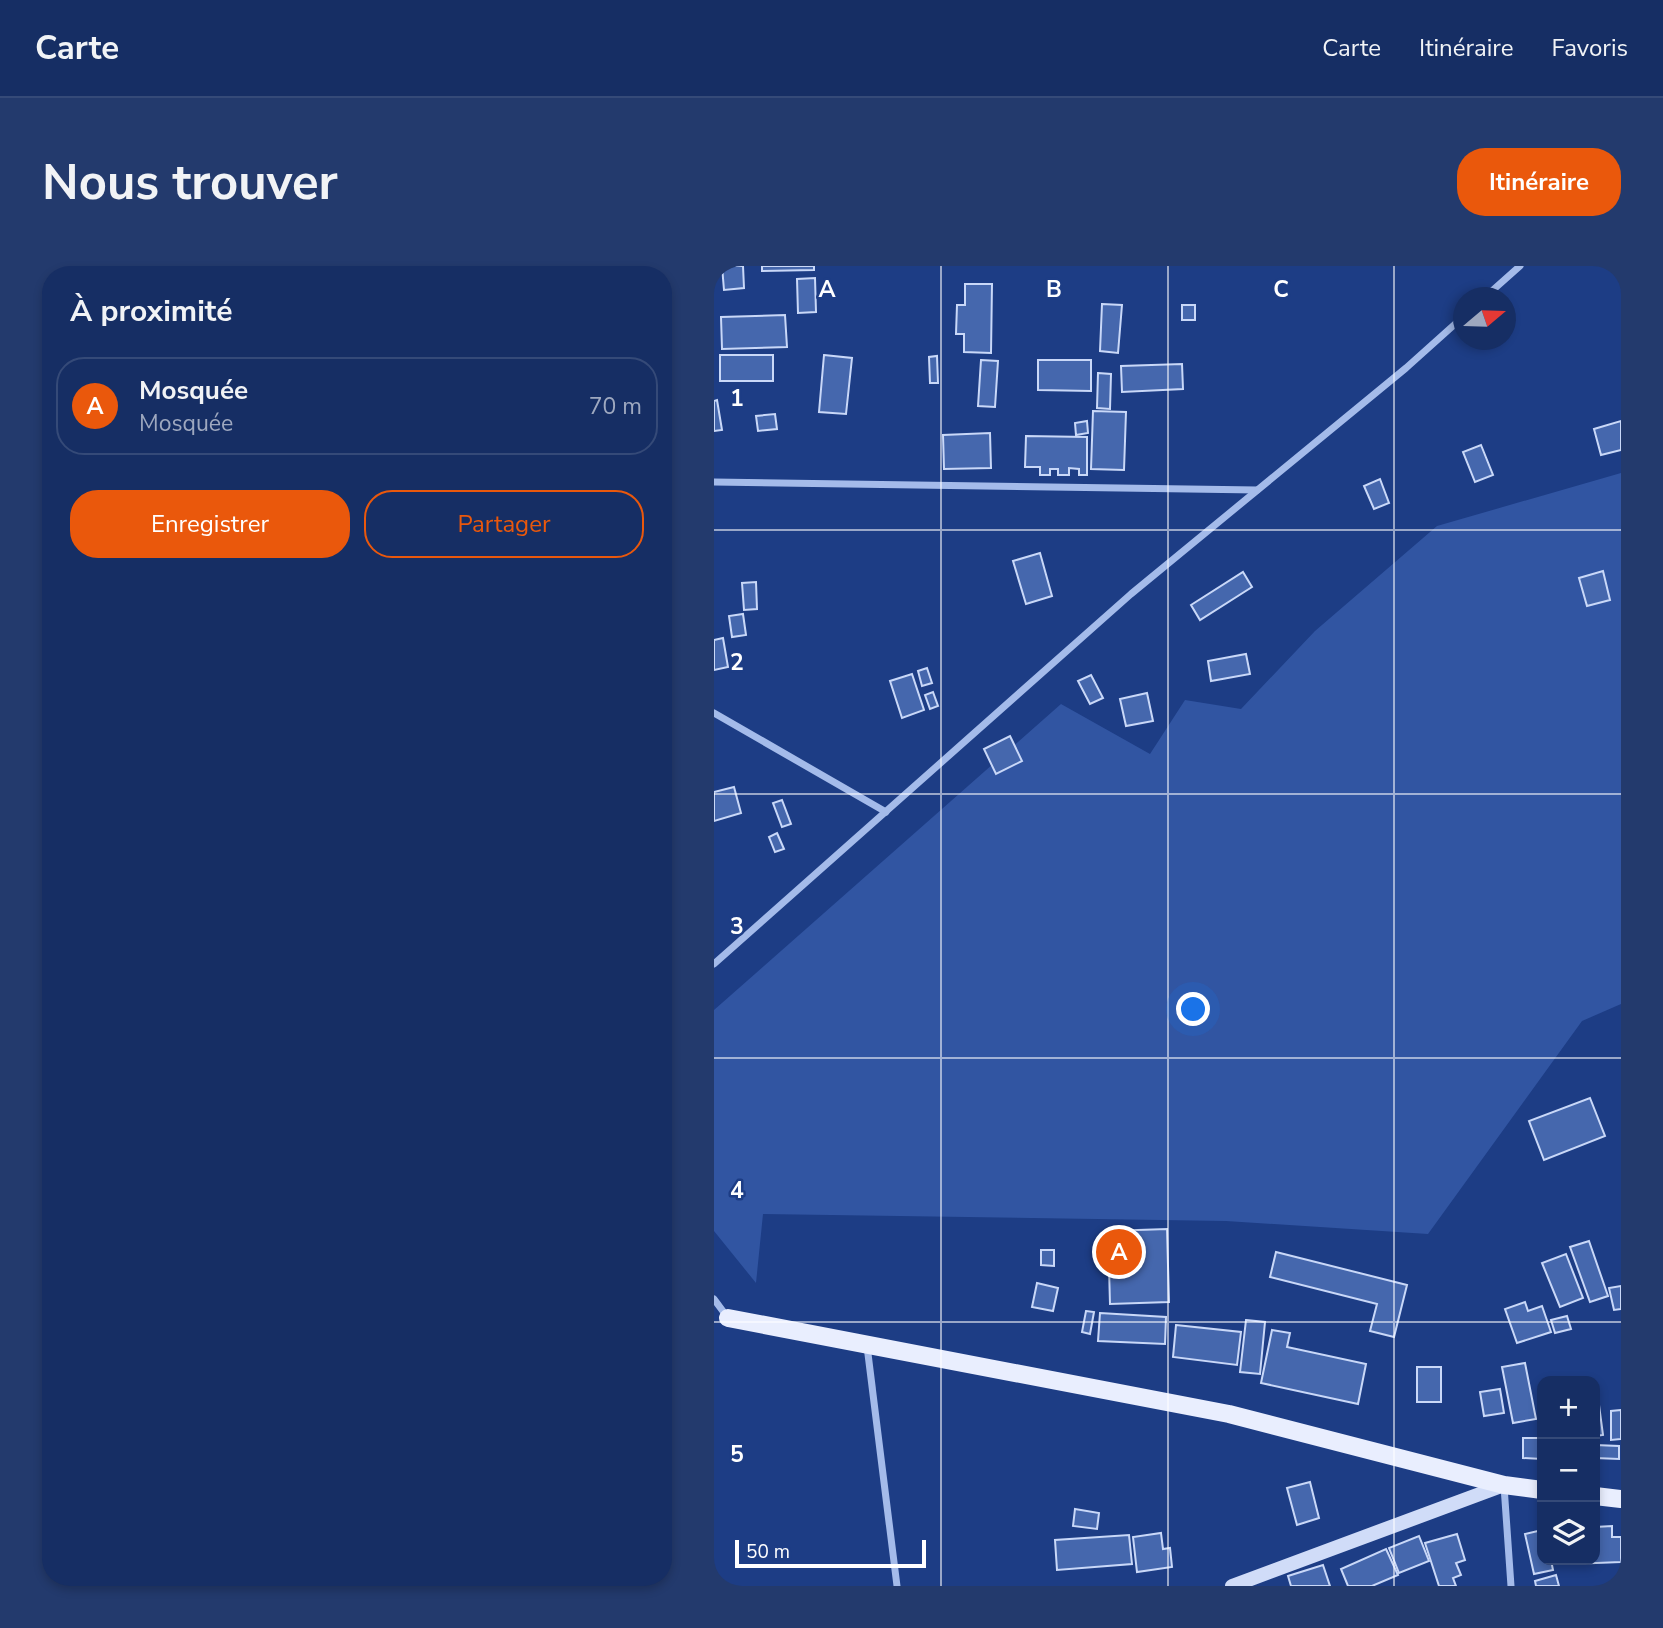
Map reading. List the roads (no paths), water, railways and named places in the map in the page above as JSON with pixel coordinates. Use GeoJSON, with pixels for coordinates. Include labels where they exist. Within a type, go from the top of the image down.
{"type":"FeatureCollection","features":[{"type":"Feature","properties":{"kind":"main road"},"geometry":{"type":"LineString","coordinates":[[728,1318],[1229,1414],[1504,1485],[1537,1489]]}},
{"type":"Feature","properties":{"kind":"main road"},"geometry":{"type":"LineString","coordinates":[[1600,1497],[1621,1499]]}},
{"type":"Feature","properties":{"kind":"street"},"geometry":{"type":"LineString","coordinates":[[1496,287],[1520,266]]}},
{"type":"Feature","properties":{"kind":"street"},"geometry":{"type":"LineString","coordinates":[[714,964],[1131,594],[1406,368],[1453,326]]}},
{"type":"Feature","properties":{"kind":"street"},"geometry":{"type":"LineString","coordinates":[[714,482],[1258,490]]}},
{"type":"Feature","properties":{"kind":"street"},"geometry":{"type":"LineString","coordinates":[[714,713],[886,812]]}},
{"type":"Feature","properties":{"kind":"street"},"geometry":{"type":"LineString","coordinates":[[714,1299],[728,1318]]}},
{"type":"Feature","properties":{"kind":"street"},"geometry":{"type":"LineString","coordinates":[[867,1345],[897,1586]]}},
{"type":"Feature","properties":{"kind":"street"},"geometry":{"type":"LineString","coordinates":[[1232,1586],[1504,1485],[1511,1586]]}},
{"type":"Feature","properties":{"kind":"place","name":"Mosquée"},"geometry":{"type":"Point","coordinates":[1119,1252]}}]}
